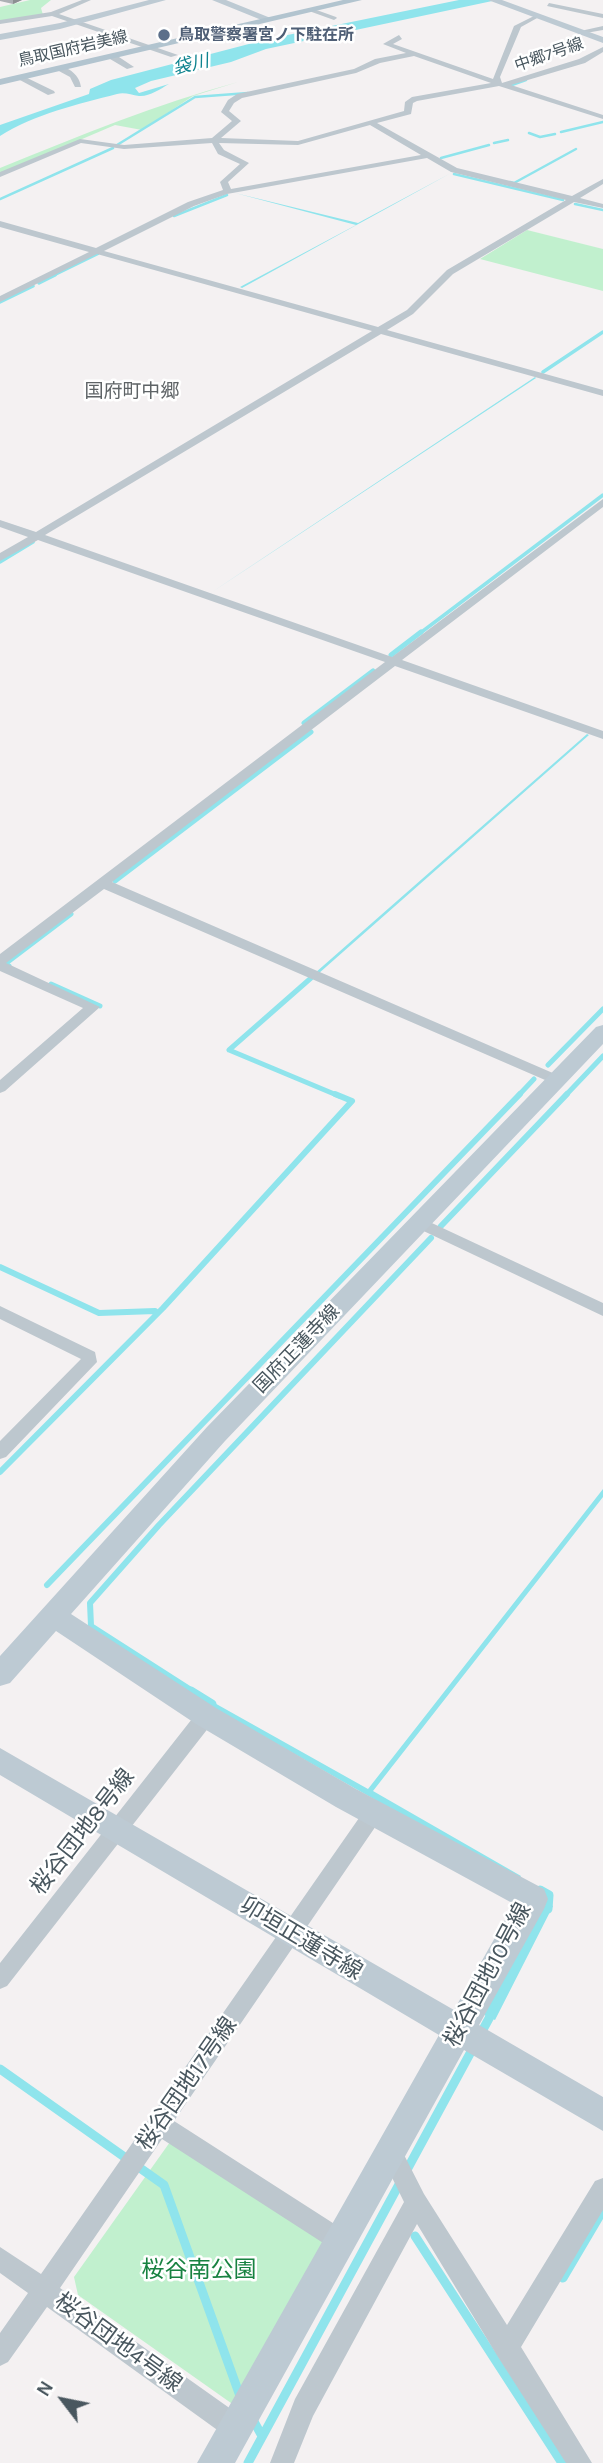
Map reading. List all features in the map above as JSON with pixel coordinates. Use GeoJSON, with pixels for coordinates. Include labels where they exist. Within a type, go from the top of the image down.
{"type":"FeatureCollection","features":[{"type":"Feature","properties":{"kind":"main road"},"geometry":{"type":"LineString","coordinates":[[0,37],[76,22],[162,0]]}},
{"type":"Feature","properties":{"kind":"main road"},"geometry":{"type":"LineString","coordinates":[[217,0],[268,19]]}},
{"type":"Feature","properties":{"kind":"main road","name":"鳥取国府岩美線"},"geometry":{"type":"LineString","coordinates":[[0,82],[358,0]]}},
{"type":"Feature","properties":{"kind":"main road"},"geometry":{"type":"LineString","coordinates":[[493,0],[603,40]]}},
{"type":"Feature","properties":{"kind":"main road","name":"国府正蓮寺線"},"geometry":{"type":"LineString","coordinates":[[0,1675],[216,1434],[603,1032]]}},
{"type":"Feature","properties":{"kind":"main road","name":"桜谷団地10号線"},"geometry":{"type":"LineString","coordinates":[[52,1615],[206,1716],[373,1814],[533,1899],[215,2463]]}},
{"type":"Feature","properties":{"kind":"main road","name":"卯垣正蓮寺線"},"geometry":{"type":"LineString","coordinates":[[0,1760],[291,1934],[603,2115]]}},
{"type":"Feature","properties":{"kind":"street"},"geometry":{"type":"LineString","coordinates":[[0,22],[52,14],[88,0]]}},
{"type":"Feature","properties":{"kind":"street"},"geometry":{"type":"LineString","coordinates":[[549,5],[603,16]]}},
{"type":"Feature","properties":{"kind":"street"},"geometry":{"type":"LineString","coordinates":[[311,10],[334,18]]}},
{"type":"Feature","properties":{"kind":"street"},"geometry":{"type":"LineString","coordinates":[[52,14],[174,55]]}},
{"type":"Feature","properties":{"kind":"street"},"geometry":{"type":"LineString","coordinates":[[502,85],[496,77],[518,26],[536,17]]}},
{"type":"Feature","properties":{"kind":"street"},"geometry":{"type":"LineString","coordinates":[[580,32],[603,28]]}},
{"type":"Feature","properties":{"kind":"street"},"geometry":{"type":"LineString","coordinates":[[209,34],[226,40]]}},
{"type":"Feature","properties":{"kind":"street"},"geometry":{"type":"LineString","coordinates":[[400,37],[387,44],[603,117]]}},
{"type":"Feature","properties":{"kind":"street","name":"中郷7号線"},"geometry":{"type":"LineString","coordinates":[[373,124],[408,112],[409,102],[415,99],[502,85],[582,61],[603,49]]}},
{"type":"Feature","properties":{"kind":"street"},"geometry":{"type":"LineString","coordinates":[[214,140],[237,121],[225,112],[231,102],[240,96],[356,71],[378,61],[414,54]]}},
{"type":"Feature","properties":{"kind":"street"},"geometry":{"type":"LineString","coordinates":[[113,57],[131,67]]}},
{"type":"Feature","properties":{"kind":"street"},"geometry":{"type":"LineString","coordinates":[[60,68],[73,76],[78,85]]}},
{"type":"Feature","properties":{"kind":"street"},"geometry":{"type":"LineString","coordinates":[[21,77],[51,93]]}},
{"type":"Feature","properties":{"kind":"street"},"geometry":{"type":"LineString","coordinates":[[0,175],[80,141],[124,147],[214,140],[298,143],[373,124],[454,170],[603,206]]}},
{"type":"Feature","properties":{"kind":"street"},"geometry":{"type":"LineString","coordinates":[[214,140],[221,152],[245,163],[224,182],[228,192]]}},
{"type":"Feature","properties":{"kind":"street"},"geometry":{"type":"LineString","coordinates":[[0,299],[191,204],[228,192],[426,156]]}},
{"type":"Feature","properties":{"kind":"street"},"geometry":{"type":"LineString","coordinates":[[0,558],[410,312],[450,272],[603,181]]}},
{"type":"Feature","properties":{"kind":"street"},"geometry":{"type":"LineString","coordinates":[[0,224],[603,393]]}},
{"type":"Feature","properties":{"kind":"street"},"geometry":{"type":"LineString","coordinates":[[0,1088],[93,1007],[0,964],[603,502]]}},
{"type":"Feature","properties":{"kind":"street"},"geometry":{"type":"LineString","coordinates":[[0,523],[603,735]]}},
{"type":"Feature","properties":{"kind":"street"},"geometry":{"type":"LineString","coordinates":[[104,884],[557,1080]]}},
{"type":"Feature","properties":{"kind":"street"},"geometry":{"type":"LineString","coordinates":[[419,1222],[603,1310]]}},
{"type":"Feature","properties":{"kind":"street"},"geometry":{"type":"LineString","coordinates":[[0,1312],[89,1356],[89,1362],[0,1452]]}},
{"type":"Feature","properties":{"kind":"street","name":"桜谷団地8号線"},"geometry":{"type":"LineString","coordinates":[[0,1979],[206,1716]]}},
{"type":"Feature","properties":{"kind":"street","name":"桜谷団地17号線"},"geometry":{"type":"LineString","coordinates":[[0,2354],[373,1814]]}},
{"type":"Feature","properties":{"kind":"street"},"geometry":{"type":"LineString","coordinates":[[159,2124],[342,2242]]}},
{"type":"Feature","properties":{"kind":"street"},"geometry":{"type":"LineString","coordinates":[[391,2153],[416,2202],[580,2463]]}},
{"type":"Feature","properties":{"kind":"street"},"geometry":{"type":"LineString","coordinates":[[506,2349],[603,2189]]}},
{"type":"Feature","properties":{"kind":"street"},"geometry":{"type":"LineString","coordinates":[[282,2463],[304,2409],[416,2202]]}},
{"type":"Feature","properties":{"kind":"street","name":"桜谷団地4号線"},"geometry":{"type":"LineString","coordinates":[[0,2259],[236,2428]]}},
{"type":"Feature","properties":{"kind":"green space"},"geometry":{"type":"Polygon","coordinates":[[[30,0],[51,0],[41,8],[43,15],[0,21],[0,7],[30,0]]]}},
{"type":"Feature","properties":{"kind":"green space"},"geometry":{"type":"Polygon","coordinates":[[[238,82],[193,96],[142,130],[115,125],[0,174],[0,168],[147,110],[238,82]]]}},
{"type":"Feature","properties":{"kind":"green space"},"geometry":{"type":"Polygon","coordinates":[[[527,230],[603,249],[603,291],[480,259],[527,230]]]}},
{"type":"Feature","properties":{"kind":"green space","name":"桜谷南公園"},"geometry":{"type":"Polygon","coordinates":[[[170,2142],[326,2244],[236,2404],[78,2295],[74,2277],[170,2142]]]}},
{"type":"Feature","properties":{"kind":"water","name":"袋川"},"geometry":{"type":"Polygon","coordinates":[[[459,0],[497,0],[266,49],[231,62],[151,81],[135,88],[139,93],[169,84],[147,95],[120,93],[72,106],[13,128],[0,136],[0,125],[89,94],[90,89],[111,80],[268,39],[459,0]]]}},
{"type":"Feature","properties":{"kind":"water"},"geometry":{"type":"Polygon","coordinates":[[[451,173],[242,288],[240,287],[356,225],[235,193],[358,223],[451,173]]]}},
{"type":"Feature","properties":{"kind":"water"},"geometry":{"type":"Polygon","coordinates":[[[535,377],[536,378],[209,594],[535,377]]]}},
{"type":"Feature","properties":{"kind":"water"},"geometry":{"type":"Polygon","coordinates":[[[589,735],[318,974],[315,973],[589,735]]]}},
{"type":"Feature","properties":{"kind":"water"},"geometry":{"type":"Polygon","coordinates":[[[603,1489],[603,1497],[373,1791],[521,1876],[518,1881],[208,1705],[207,1700],[368,1789],[603,1489]]]}},
{"type":"Feature","properties":{"kind":"water"},"geometry":{"type":"Polygon","coordinates":[[[544,1901],[553,1906],[495,2020],[484,2015],[544,1901]]]}},
{"type":"Feature","properties":{"kind":"waterway"},"geometry":{"type":"LineString","coordinates":[[512,85],[526,80]]}},
{"type":"Feature","properties":{"kind":"waterway"},"geometry":{"type":"LineString","coordinates":[[117,145],[195,97],[248,93]]}},
{"type":"Feature","properties":{"kind":"waterway"},"geometry":{"type":"LineString","coordinates":[[561,132],[603,122]]}},
{"type":"Feature","properties":{"kind":"waterway"},"geometry":{"type":"LineString","coordinates":[[529,133],[540,137],[555,134]]}},
{"type":"Feature","properties":{"kind":"waterway"},"geometry":{"type":"LineString","coordinates":[[494,143],[508,140]]}},
{"type":"Feature","properties":{"kind":"waterway"},"geometry":{"type":"LineString","coordinates":[[441,158],[489,145]]}},
{"type":"Feature","properties":{"kind":"waterway"},"geometry":{"type":"LineString","coordinates":[[0,199],[113,148]]}},
{"type":"Feature","properties":{"kind":"waterway"},"geometry":{"type":"LineString","coordinates":[[510,182],[514,183],[576,149]]}},
{"type":"Feature","properties":{"kind":"waterway"},"geometry":{"type":"LineString","coordinates":[[454,174],[563,200]]}},
{"type":"Feature","properties":{"kind":"waterway"},"geometry":{"type":"LineString","coordinates":[[174,216],[227,195]]}},
{"type":"Feature","properties":{"kind":"waterway"},"geometry":{"type":"LineString","coordinates":[[575,204],[603,210]]}},
{"type":"Feature","properties":{"kind":"waterway"},"geometry":{"type":"LineString","coordinates":[[51,277],[98,254]]}},
{"type":"Feature","properties":{"kind":"waterway"},"geometry":{"type":"LineString","coordinates":[[51,277],[55,275]]}},
{"type":"Feature","properties":{"kind":"waterway"},"geometry":{"type":"LineString","coordinates":[[39,283],[51,277]]}},
{"type":"Feature","properties":{"kind":"waterway"},"geometry":{"type":"LineString","coordinates":[[0,302],[33,286]]}},
{"type":"Feature","properties":{"kind":"waterway"},"geometry":{"type":"LineString","coordinates":[[543,372],[603,332]]}},
{"type":"Feature","properties":{"kind":"waterway"},"geometry":{"type":"LineString","coordinates":[[419,634],[603,495]]}},
{"type":"Feature","properties":{"kind":"waterway"},"geometry":{"type":"LineString","coordinates":[[0,562],[33,542]]}},
{"type":"Feature","properties":{"kind":"waterway"},"geometry":{"type":"LineString","coordinates":[[391,655],[421,632]]}},
{"type":"Feature","properties":{"kind":"waterway"},"geometry":{"type":"LineString","coordinates":[[304,723],[373,671]]}},
{"type":"Feature","properties":{"kind":"waterway"},"geometry":{"type":"LineString","coordinates":[[115,881],[311,732]]}},
{"type":"Feature","properties":{"kind":"waterway"},"geometry":{"type":"LineString","coordinates":[[9,966],[5,964],[71,914]]}},
{"type":"Feature","properties":{"kind":"waterway"},"geometry":{"type":"LineString","coordinates":[[311,978],[229,1050],[339,1096]]}},
{"type":"Feature","properties":{"kind":"waterway"},"geometry":{"type":"LineString","coordinates":[[51,984],[100,1006]]}},
{"type":"Feature","properties":{"kind":"waterway"},"geometry":{"type":"LineString","coordinates":[[548,1065],[603,1009]]}},
{"type":"Feature","properties":{"kind":"waterway"},"geometry":{"type":"LineString","coordinates":[[565,1096],[603,1056]]}},
{"type":"Feature","properties":{"kind":"waterway"},"geometry":{"type":"LineString","coordinates":[[518,1096],[534,1079]]}},
{"type":"Feature","properties":{"kind":"waterway"},"geometry":{"type":"LineString","coordinates":[[0,1472],[163,1308],[352,1101],[335,1094]]}},
{"type":"Feature","properties":{"kind":"waterway"},"geometry":{"type":"LineString","coordinates":[[47,1585],[520,1094]]}},
{"type":"Feature","properties":{"kind":"waterway"},"geometry":{"type":"LineString","coordinates":[[441,1226],[567,1094]]}},
{"type":"Feature","properties":{"kind":"waterway"},"geometry":{"type":"LineString","coordinates":[[194,1692],[91,1626],[90,1603],[159,1525],[431,1238]]}},
{"type":"Feature","properties":{"kind":"waterway"},"geometry":{"type":"LineString","coordinates":[[0,1267],[99,1313],[155,1311]]}},
{"type":"Feature","properties":{"kind":"waterway"},"geometry":{"type":"LineString","coordinates":[[191,1691],[212,1704]]}},
{"type":"Feature","properties":{"kind":"waterway"},"geometry":{"type":"LineString","coordinates":[[540,1890],[549,1895],[548,1909]]}},
{"type":"Feature","properties":{"kind":"waterway"},"geometry":{"type":"LineString","coordinates":[[480,2035],[493,2011]]}},
{"type":"Feature","properties":{"kind":"waterway"},"geometry":{"type":"LineString","coordinates":[[248,2463],[473,2048]]}},
{"type":"Feature","properties":{"kind":"waterway"},"geometry":{"type":"LineString","coordinates":[[0,2069],[164,2185],[240,2396]]}},
{"type":"Feature","properties":{"kind":"waterway"},"geometry":{"type":"LineString","coordinates":[[563,2278],[603,2210]]}},
{"type":"Feature","properties":{"kind":"waterway"},"geometry":{"type":"LineString","coordinates":[[415,2236],[562,2463]]}},
{"type":"Feature","properties":{"kind":"waterway"},"geometry":{"type":"LineString","coordinates":[[252,2418],[262,2436]]}},
{"type":"Feature","properties":{"kind":"place","name":"鳥取警察署宮ノ下駐在所"},"geometry":{"type":"Point","coordinates":[164,35]}},
{"type":"Feature","properties":{"kind":"district","name":"国府町中郷"},"geometry":{"type":"Point","coordinates":[132,392]}}]}
